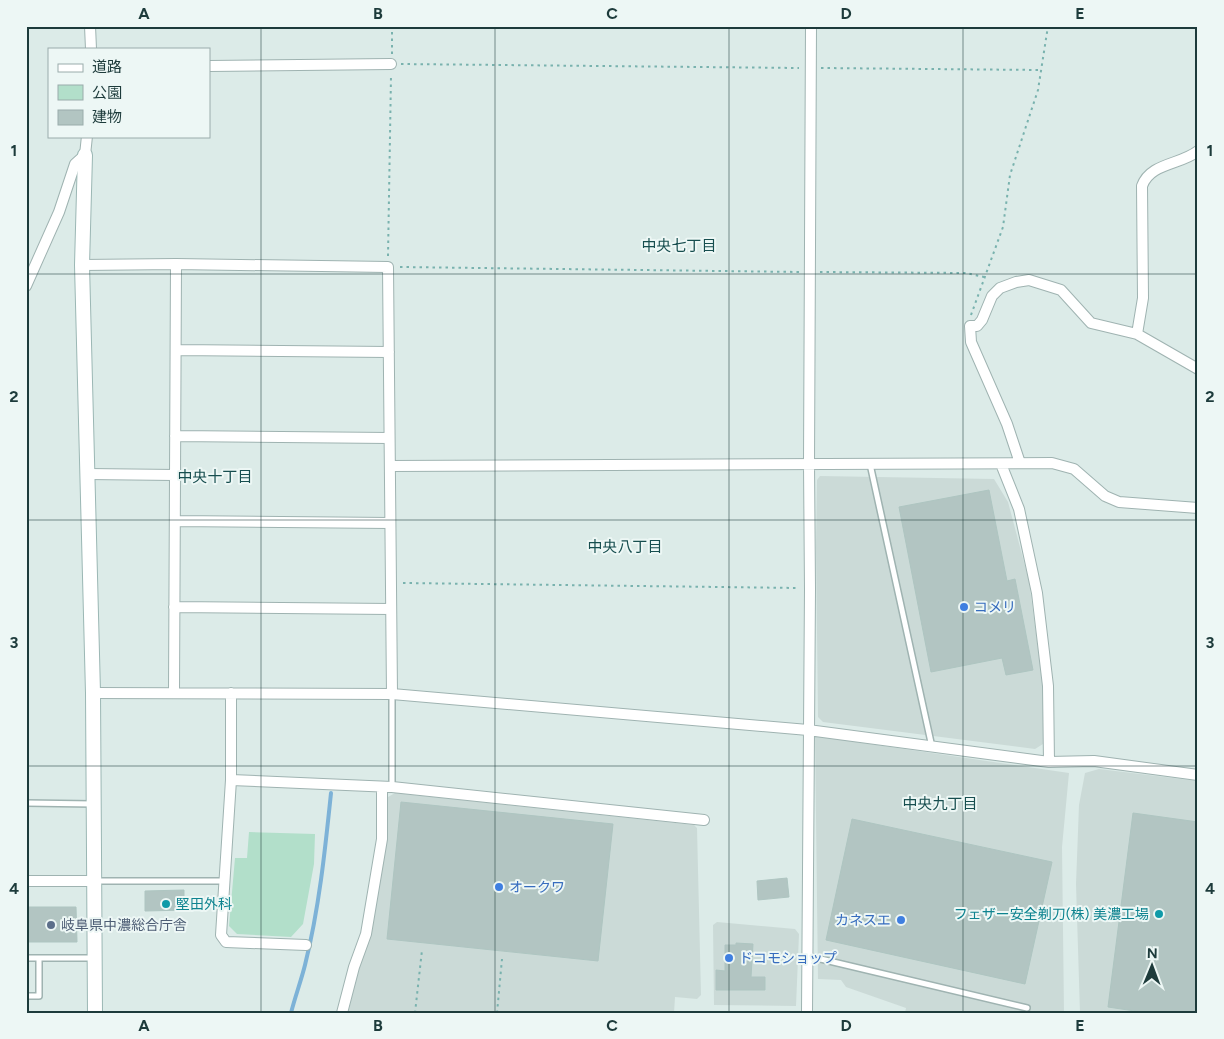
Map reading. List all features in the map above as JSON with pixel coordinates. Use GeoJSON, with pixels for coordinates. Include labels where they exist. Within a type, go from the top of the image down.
{"type":"FeatureCollection","features":[{"type":"Feature","properties":{"kind":"street"},"geometry":{"type":"LineString","coordinates":[[90,26],[91,48]]}},
{"type":"Feature","properties":{"kind":"street"},"geometry":{"type":"LineString","coordinates":[[807,1013],[811,26]]}},
{"type":"Feature","properties":{"kind":"street"},"geometry":{"type":"LineString","coordinates":[[210,66],[391,64]]}},
{"type":"Feature","properties":{"kind":"street"},"geometry":{"type":"LineString","coordinates":[[87,138],[82,264],[93,693],[95,1013]]}},
{"type":"Feature","properties":{"kind":"street"},"geometry":{"type":"LineString","coordinates":[[1137,334],[1143,298],[1142,186],[1146,176],[1198,151]]}},
{"type":"Feature","properties":{"kind":"street"},"geometry":{"type":"LineString","coordinates":[[26,286],[59,212],[75,164],[86,155]]}},
{"type":"Feature","properties":{"kind":"street"},"geometry":{"type":"LineString","coordinates":[[82,264],[388,267],[392,694]]}},
{"type":"Feature","properties":{"kind":"street"},"geometry":{"type":"LineString","coordinates":[[174,693],[176,264]]}},
{"type":"Feature","properties":{"kind":"street"},"geometry":{"type":"LineString","coordinates":[[1020,463],[1007,424],[971,342],[970,326],[977,326],[982,320],[992,296],[1000,288],[1016,282],[1029,280],[1061,290],[1091,323],[1137,334],[1198,369]]}},
{"type":"Feature","properties":{"kind":"street"},"geometry":{"type":"LineString","coordinates":[[176,350],[389,352]]}},
{"type":"Feature","properties":{"kind":"street"},"geometry":{"type":"LineString","coordinates":[[175,436],[389,438]]}},
{"type":"Feature","properties":{"kind":"street"},"geometry":{"type":"LineString","coordinates":[[390,466],[1052,463],[1074,469],[1105,496],[1119,502],[1198,508]]}},
{"type":"Feature","properties":{"kind":"street"},"geometry":{"type":"LineString","coordinates":[[1001,464],[1019,509],[1037,593],[1048,686],[1049,762]]}},
{"type":"Feature","properties":{"kind":"street"},"geometry":{"type":"LineString","coordinates":[[88,474],[175,475]]}},
{"type":"Feature","properties":{"kind":"street"},"geometry":{"type":"LineString","coordinates":[[175,522],[390,523]]}},
{"type":"Feature","properties":{"kind":"street"},"geometry":{"type":"LineString","coordinates":[[174,607],[391,609]]}},
{"type":"Feature","properties":{"kind":"street"},"geometry":{"type":"LineString","coordinates":[[93,693],[392,694],[808,730],[1049,762],[1094,761],[1198,775]]}},
{"type":"Feature","properties":{"kind":"street"},"geometry":{"type":"LineString","coordinates":[[231,694],[231,780],[221,935],[226,942],[306,945]]}},
{"type":"Feature","properties":{"kind":"street"},"geometry":{"type":"LineString","coordinates":[[231,780],[387,787],[704,820]]}},
{"type":"Feature","properties":{"kind":"street"},"geometry":{"type":"LineString","coordinates":[[342,1013],[354,967],[366,934],[382,839],[387,787]]}},
{"type":"Feature","properties":{"kind":"street"},"geometry":{"type":"LineString","coordinates":[[26,881],[94,881]]}},
{"type":"Feature","properties":{"kind":"lane"},"geometry":{"type":"LineString","coordinates":[[870,464],[932,747]]}},
{"type":"Feature","properties":{"kind":"lane"},"geometry":{"type":"LineString","coordinates":[[387,787],[392,694]]}},
{"type":"Feature","properties":{"kind":"lane"},"geometry":{"type":"LineString","coordinates":[[26,803],[93,804]]}},
{"type":"Feature","properties":{"kind":"lane"},"geometry":{"type":"LineString","coordinates":[[94,881],[225,881]]}},
{"type":"Feature","properties":{"kind":"lane"},"geometry":{"type":"LineString","coordinates":[[807,956],[1027,1008]]}},
{"type":"Feature","properties":{"kind":"lane"},"geometry":{"type":"LineString","coordinates":[[26,958],[94,958]]}},
{"type":"Feature","properties":{"kind":"lane"},"geometry":{"type":"LineString","coordinates":[[26,996],[39,996],[39,958]]}},
{"type":"Feature","properties":{"kind":"path"},"geometry":{"type":"LineString","coordinates":[[392,26],[388,267],[966,273],[984,277]]}},
{"type":"Feature","properties":{"kind":"path"},"geometry":{"type":"LineString","coordinates":[[970,326],[972,311],[1003,227],[1010,175],[1038,90],[1048,26]]}},
{"type":"Feature","properties":{"kind":"path"},"geometry":{"type":"LineString","coordinates":[[391,64],[1040,70]]}},
{"type":"Feature","properties":{"kind":"path"},"geometry":{"type":"LineString","coordinates":[[391,582],[810,589]]}},
{"type":"Feature","properties":{"kind":"path"},"geometry":{"type":"LineString","coordinates":[[415,1013],[422,950]]}},
{"type":"Feature","properties":{"kind":"path"},"geometry":{"type":"LineString","coordinates":[[497,1013],[502,959]]}},
{"type":"Feature","properties":{"kind":"shaded area"},"geometry":{"type":"Polygon","coordinates":[[[820,476],[994,479],[1008,502],[1029,581],[1044,693],[1043,744],[1035,749],[823,722],[818,717],[816,547],[817,480],[820,476]]]}},
{"type":"Feature","properties":{"kind":"shaded area"},"geometry":{"type":"Polygon","coordinates":[[[815,736],[1069,773],[1062,847],[1064,1013],[905,1013],[906,1008],[846,987],[841,980],[818,979],[815,736]]]}},
{"type":"Feature","properties":{"kind":"shaded area"},"geometry":{"type":"Polygon","coordinates":[[[1099,769],[1198,781],[1198,1013],[1080,1013],[1076,884],[1079,805],[1085,773],[1099,769]]]}},
{"type":"Feature","properties":{"kind":"shaded area"},"geometry":{"type":"Polygon","coordinates":[[[395,793],[694,825],[697,828],[701,995],[697,999],[675,997],[674,1013],[348,1013],[369,938],[387,836],[388,797],[395,793]]]}},
{"type":"Feature","properties":{"kind":"shaded area"},"geometry":{"type":"Polygon","coordinates":[[[717,922],[795,929],[799,934],[796,1006],[714,1005],[713,925],[717,922]]]}},
{"type":"Feature","properties":{"kind":"green space"},"geometry":{"type":"Polygon","coordinates":[[[249,832],[315,834],[314,864],[303,924],[291,937],[237,934],[229,926],[235,858],[247,858],[249,832]]]}},
{"type":"Feature","properties":{"kind":"building"},"geometry":{"type":"Polygon","coordinates":[[[989,490],[1007,581],[1015,579],[1033,670],[1006,675],[1002,658],[931,672],[899,507],[989,490]]]}},
{"type":"Feature","properties":{"kind":"building"},"geometry":{"type":"Polygon","coordinates":[[[401,802],[613,824],[598,961],[387,939],[401,802]]]}},
{"type":"Feature","properties":{"kind":"building","name":"フェザー安全剃刀(株) 美濃工場"},"geometry":{"type":"Polygon","coordinates":[[[1133,813],[1198,822],[1198,1013],[1148,1013],[1108,1007],[1133,813]]]}},
{"type":"Feature","properties":{"kind":"building"},"geometry":{"type":"Polygon","coordinates":[[[852,819],[1052,862],[1025,984],[826,940],[852,819]]]}},
{"type":"Feature","properties":{"kind":"building"},"geometry":{"type":"Polygon","coordinates":[[[787,878],[789,897],[758,900],[757,881],[787,878]]]}},
{"type":"Feature","properties":{"kind":"building","name":"堅田外科"},"geometry":{"type":"Polygon","coordinates":[[[184,890],[184,898],[187,898],[187,910],[145,911],[145,891],[184,890]]]}},
{"type":"Feature","properties":{"kind":"building","name":"岐阜県中濃総合庁舎"},"geometry":{"type":"Polygon","coordinates":[[[26,907],[76,907],[77,942],[26,942],[26,907]]]}},
{"type":"Feature","properties":{"kind":"building"},"geometry":{"type":"Polygon","coordinates":[[[736,943],[753,944],[751,977],[765,977],[765,990],[716,990],[716,970],[725,971],[725,945],[736,945],[736,943]]]}},
{"type":"Feature","properties":{"kind":"waterway"},"geometry":{"type":"LineString","coordinates":[[291,1013],[305,965],[314,923],[331,793]]}},
{"type":"Feature","properties":{"kind":"place","name":"コメリ"},"geometry":{"type":"Point","coordinates":[964,607]}},
{"type":"Feature","properties":{"kind":"place","name":"オークワ"},"geometry":{"type":"Point","coordinates":[499,887]}},
{"type":"Feature","properties":{"kind":"place","name":"堅田外科"},"geometry":{"type":"Point","coordinates":[166,904]}},
{"type":"Feature","properties":{"kind":"place","name":"フェザー安全剃刀(株) 美濃工場"},"geometry":{"type":"Point","coordinates":[1159,914]}},
{"type":"Feature","properties":{"kind":"place","name":"カネスエ"},"geometry":{"type":"Point","coordinates":[901,920]}},
{"type":"Feature","properties":{"kind":"place","name":"岐阜県中濃総合庁舎"},"geometry":{"type":"Point","coordinates":[51,925]}},
{"type":"Feature","properties":{"kind":"place","name":"ドコモショップ"},"geometry":{"type":"Point","coordinates":[729,958]}},
{"type":"Feature","properties":{"kind":"district","name":"中央七丁目"},"geometry":{"type":"Point","coordinates":[679,246]}},
{"type":"Feature","properties":{"kind":"district","name":"中央十丁目"},"geometry":{"type":"Point","coordinates":[215,477]}},
{"type":"Feature","properties":{"kind":"district","name":"中央八丁目"},"geometry":{"type":"Point","coordinates":[625,547]}},
{"type":"Feature","properties":{"kind":"district","name":"中央九丁目"},"geometry":{"type":"Point","coordinates":[940,804]}}]}
